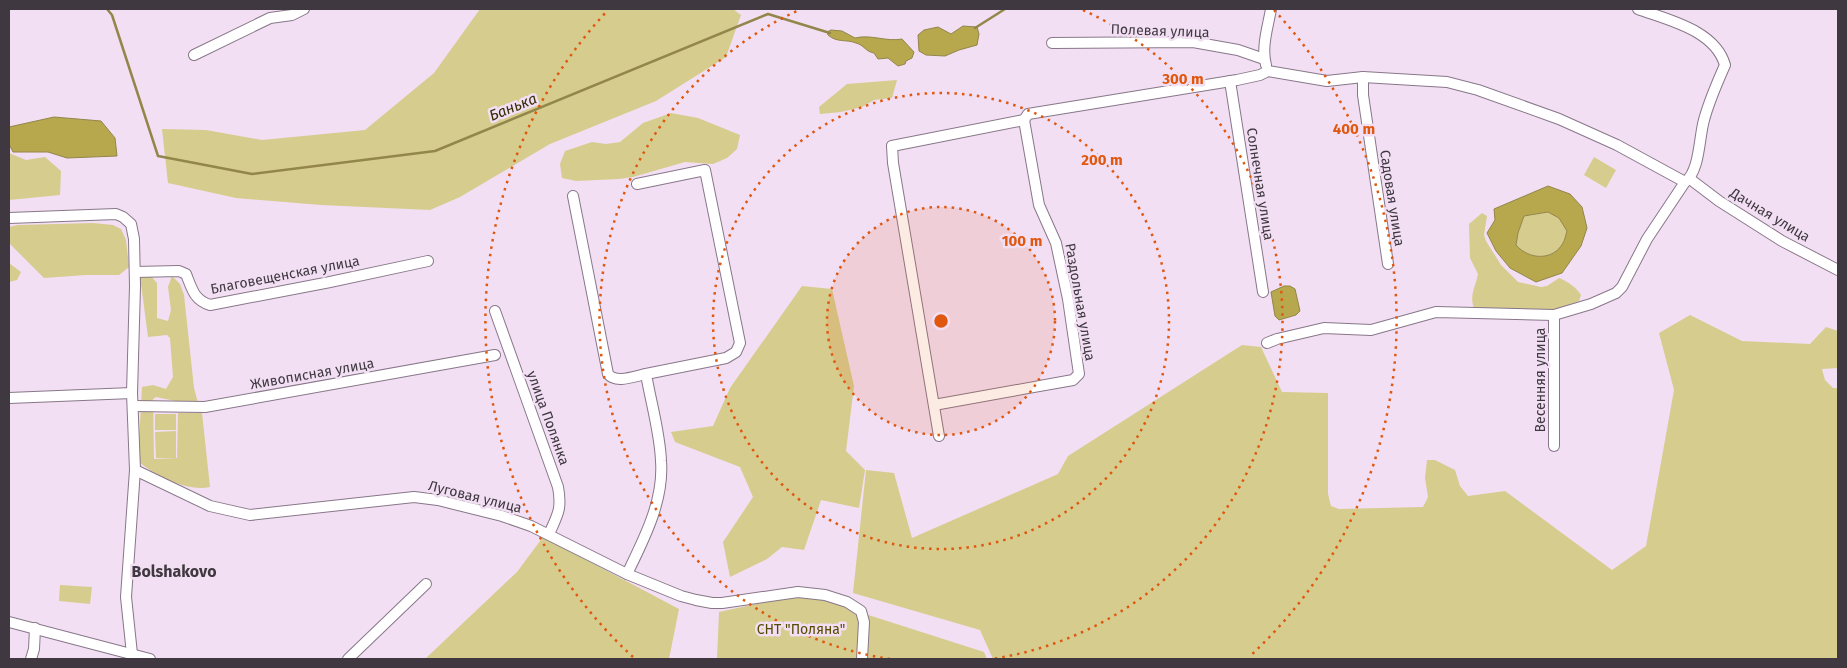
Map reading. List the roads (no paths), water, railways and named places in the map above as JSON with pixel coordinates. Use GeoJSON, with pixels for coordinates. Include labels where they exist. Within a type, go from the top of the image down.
{"type":"FeatureCollection","features":[{"type":"Feature","properties":{"kind":"street"},"geometry":{"type":"LineString","coordinates":[[194,55],[270,18],[292,15],[304,9]]}},
{"type":"Feature","properties":{"kind":"street"},"geometry":{"type":"LineString","coordinates":[[939,436],[893,162],[892,146],[1024,120],[1028,114],[1260,75],[1268,71],[1264,59],[1271,9]]}},
{"type":"Feature","properties":{"kind":"street"},"geometry":{"type":"LineString","coordinates":[[1267,343],[1324,328],[1371,330],[1436,312],[1554,315],[1591,304],[1616,293],[1622,287],[1647,239],[1688,181],[1696,165],[1704,121],[1724,65],[1722,56],[1716,47],[1693,30],[1638,9]]}},
{"type":"Feature","properties":{"kind":"street","name":"Полевая улица"},"geometry":{"type":"LineString","coordinates":[[1052,43],[1193,42],[1238,50],[1264,59]]}},
{"type":"Feature","properties":{"kind":"street","name":"Дачная улица"},"geometry":{"type":"LineString","coordinates":[[1268,71],[1328,81],[1363,77],[1446,82],[1478,90],[1559,119],[1617,145],[1688,181],[1782,241],[1838,270]]}},
{"type":"Feature","properties":{"kind":"street","name":"Садовая улица"},"geometry":{"type":"LineString","coordinates":[[1363,77],[1363,94],[1388,264]]}},
{"type":"Feature","properties":{"kind":"street","name":"Солнечная улица"},"geometry":{"type":"LineString","coordinates":[[1230,80],[1263,292]]}},
{"type":"Feature","properties":{"kind":"street","name":"Раздольная улица"},"geometry":{"type":"LineString","coordinates":[[934,405],[1073,380],[1079,374],[1068,299],[1056,243],[1039,205],[1024,120]]}},
{"type":"Feature","properties":{"kind":"street"},"geometry":{"type":"LineString","coordinates":[[573,196],[608,374],[611,378],[616,380],[726,358],[736,352],[740,343],[705,170],[637,184]]}},
{"type":"Feature","properties":{"kind":"street"},"geometry":{"type":"LineString","coordinates":[[9,218],[116,214],[123,216],[133,229],[135,272],[132,394],[135,470],[126,590],[132,657]]}},
{"type":"Feature","properties":{"kind":"street","name":"Благовещенская улица"},"geometry":{"type":"LineString","coordinates":[[135,272],[179,271],[186,274],[194,295],[201,302],[210,305],[330,282],[428,260]]}},
{"type":"Feature","properties":{"kind":"street","name":"улица Полянка"},"geometry":{"type":"LineString","coordinates":[[495,311],[558,486],[560,511],[549,534]]}},
{"type":"Feature","properties":{"kind":"street","name":"Весенняя улица"},"geometry":{"type":"LineString","coordinates":[[1554,315],[1554,446]]}},
{"type":"Feature","properties":{"kind":"street","name":"Живописная улица"},"geometry":{"type":"LineString","coordinates":[[133,406],[205,407],[495,355]]}},
{"type":"Feature","properties":{"kind":"street"},"geometry":{"type":"LineString","coordinates":[[627,574],[655,510],[660,488],[662,462],[646,374]]}},
{"type":"Feature","properties":{"kind":"street"},"geometry":{"type":"LineString","coordinates":[[9,398],[132,394]]}},
{"type":"Feature","properties":{"kind":"street","name":"Луговая улица"},"geometry":{"type":"LineString","coordinates":[[135,470],[210,506],[250,515],[414,497],[438,500],[502,516],[549,534],[627,574],[681,596],[712,604],[798,592],[825,595],[857,607],[863,615],[862,659]]}},
{"type":"Feature","properties":{"kind":"street"},"geometry":{"type":"LineString","coordinates":[[348,659],[426,584]]}},
{"type":"Feature","properties":{"kind":"street"},"geometry":{"type":"LineString","coordinates":[[9,622],[132,657],[150,659]]}},
{"type":"Feature","properties":{"kind":"street"},"geometry":{"type":"LineString","coordinates":[[31,659],[34,648],[35,628]]}},
{"type":"Feature","properties":{"kind":"waterway","name":"Банька"},"geometry":{"type":"LineString","coordinates":[[107,9],[112,15],[158,156],[252,174],[435,151],[768,14],[830,33]]}},
{"type":"Feature","properties":{"kind":"waterway","name":"Банька"},"geometry":{"type":"LineString","coordinates":[[975,28],[1005,9]]}},
{"type":"Feature","properties":{"kind":"district","name":"Bolshakovo"},"geometry":{"type":"Point","coordinates":[174,571]}},
{"type":"Feature","properties":{"kind":"park label","name":"СНТ \"Поляна\""},"geometry":{"type":"Point","coordinates":[801,629]}}]}
